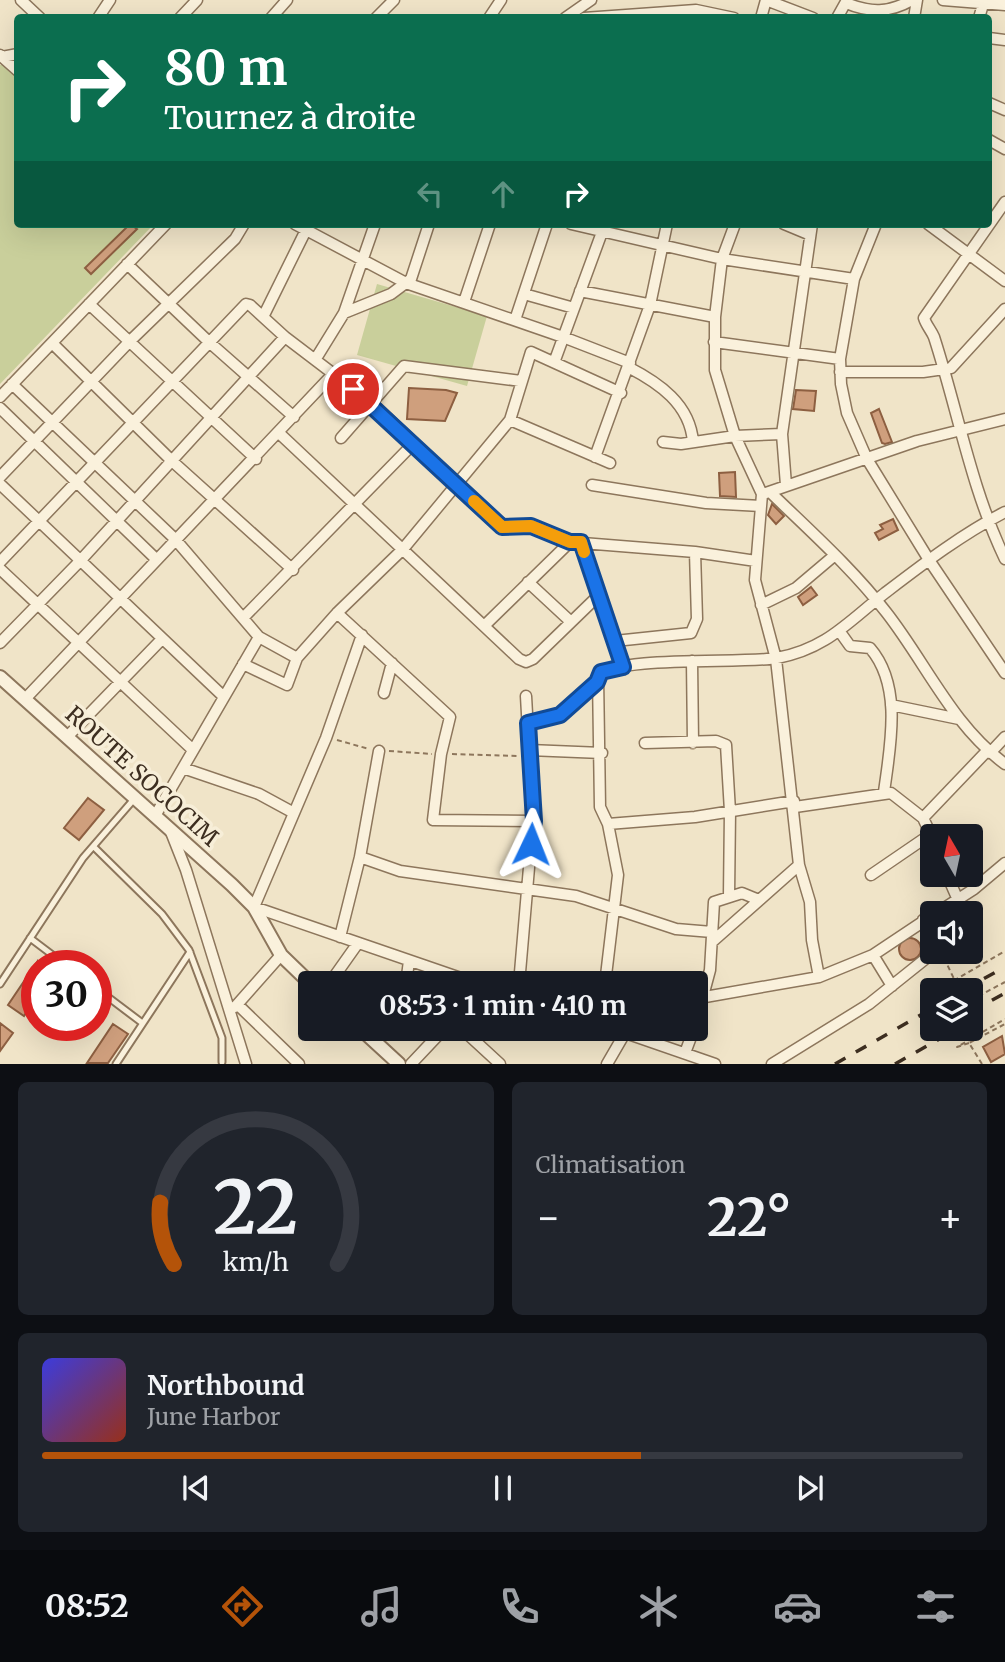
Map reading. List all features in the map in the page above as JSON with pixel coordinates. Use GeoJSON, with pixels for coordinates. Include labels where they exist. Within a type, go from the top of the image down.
{"type":"FeatureCollection","features":[{"type":"Feature","properties":{"kind":"street"},"geometry":{"type":"LineString","coordinates":[[22,0],[36,14]]}},
{"type":"Feature","properties":{"kind":"street"},"geometry":{"type":"LineString","coordinates":[[184,14],[197,0]]}},
{"type":"Feature","properties":{"kind":"street"},"geometry":{"type":"LineString","coordinates":[[275,14],[287,0]]}},
{"type":"Feature","properties":{"kind":"street"},"geometry":{"type":"LineString","coordinates":[[380,14],[394,0]]}},
{"type":"Feature","properties":{"kind":"street"},"geometry":{"type":"LineString","coordinates":[[571,14],[591,0]]}},
{"type":"Feature","properties":{"kind":"street"},"geometry":{"type":"LineString","coordinates":[[766,0],[803,14]]}},
{"type":"Feature","properties":{"kind":"street"},"geometry":{"type":"LineString","coordinates":[[846,1],[873,11],[893,9],[914,0]]}},
{"type":"Feature","properties":{"kind":"street"},"geometry":{"type":"LineString","coordinates":[[943,0],[1005,5]]}},
{"type":"Feature","properties":{"kind":"street"},"geometry":{"type":"LineString","coordinates":[[658,14],[695,10],[714,14]]}},
{"type":"Feature","properties":{"kind":"street"},"geometry":{"type":"LineString","coordinates":[[992,222],[1005,202]]}},
{"type":"Feature","properties":{"kind":"street"},"geometry":{"type":"LineString","coordinates":[[0,397],[162,228]]}},
{"type":"Feature","properties":{"kind":"street"},"geometry":{"type":"LineString","coordinates":[[0,477],[129,342],[235,239],[242,228]]}},
{"type":"Feature","properties":{"kind":"street"},"geometry":{"type":"LineString","coordinates":[[264,317],[307,228]]}},
{"type":"Feature","properties":{"kind":"street"},"geometry":{"type":"LineString","coordinates":[[309,228],[362,261],[406,283],[564,337],[629,365],[650,379],[682,409],[692,430],[693,442]]}},
{"type":"Feature","properties":{"kind":"street"},"geometry":{"type":"LineString","coordinates":[[315,360],[344,313],[374,228]]}},
{"type":"Feature","properties":{"kind":"street"},"geometry":{"type":"LineString","coordinates":[[344,313],[391,294],[406,283],[414,272],[428,228]]}},
{"type":"Feature","properties":{"kind":"street"},"geometry":{"type":"LineString","coordinates":[[464,302],[489,228]]}},
{"type":"Feature","properties":{"kind":"street"},"geometry":{"type":"LineString","coordinates":[[515,320],[546,228]]}},
{"type":"Feature","properties":{"kind":"street"},"geometry":{"type":"LineString","coordinates":[[555,360],[604,228],[722,259],[854,279]]}},
{"type":"Feature","properties":{"kind":"street"},"geometry":{"type":"LineString","coordinates":[[596,457],[621,393],[650,304],[660,244],[666,228]]}},
{"type":"Feature","properties":{"kind":"street"},"geometry":{"type":"LineString","coordinates":[[734,228],[722,259],[714,342],[715,370],[734,436],[766,493],[835,555],[876,600],[959,719],[988,752],[1005,764]]}},
{"type":"Feature","properties":{"kind":"street"},"geometry":{"type":"LineString","coordinates":[[874,228],[854,279],[840,359],[847,413],[867,459],[929,560],[1005,673]]}},
{"type":"Feature","properties":{"kind":"street"},"geometry":{"type":"LineString","coordinates":[[933,228],[1005,281]]}},
{"type":"Feature","properties":{"kind":"street"},"geometry":{"type":"LineString","coordinates":[[988,228],[924,318],[933,334],[958,430],[1005,559]]}},
{"type":"Feature","properties":{"kind":"street"},"geometry":{"type":"LineString","coordinates":[[786,485],[782,434],[810,229]]}},
{"type":"Feature","properties":{"kind":"street"},"geometry":{"type":"LineString","coordinates":[[127,264],[208,342],[294,417]]}},
{"type":"Feature","properties":{"kind":"street"},"geometry":{"type":"LineString","coordinates":[[580,291],[715,317]]}},
{"type":"Feature","properties":{"kind":"street"},"geometry":{"type":"LineString","coordinates":[[524,294],[574,308]]}},
{"type":"Feature","properties":{"kind":"street"},"geometry":{"type":"LineString","coordinates":[[89,304],[256,459]]}},
{"type":"Feature","properties":{"kind":"street"},"geometry":{"type":"LineString","coordinates":[[0,562],[241,306],[250,305],[285,337],[373,404],[502,527],[531,526],[575,542],[695,552],[755,561]]}},
{"type":"Feature","properties":{"kind":"street"},"geometry":{"type":"LineString","coordinates":[[840,372],[943,371],[958,363],[1005,309]]}},
{"type":"Feature","properties":{"kind":"street"},"geometry":{"type":"LineString","coordinates":[[0,643],[80,561],[285,337]]}},
{"type":"Feature","properties":{"kind":"street"},"geometry":{"type":"LineString","coordinates":[[714,342],[840,359]]}},
{"type":"Feature","properties":{"kind":"street"},"geometry":{"type":"LineString","coordinates":[[52,343],[172,461],[218,499],[293,570]]}},
{"type":"Feature","properties":{"kind":"street"},"geometry":{"type":"LineString","coordinates":[[243,664],[287,685],[297,658],[337,612],[403,549],[510,420],[531,352],[555,360],[621,393]]}},
{"type":"Feature","properties":{"kind":"street"},"geometry":{"type":"LineString","coordinates":[[341,438],[373,404],[397,370],[404,366],[521,381]]}},
{"type":"Feature","properties":{"kind":"street"},"geometry":{"type":"LineString","coordinates":[[25,699],[174,539],[218,499],[334,374]]}},
{"type":"Feature","properties":{"kind":"street"},"geometry":{"type":"LineString","coordinates":[[12,384],[174,539],[260,637],[297,658]]}},
{"type":"Feature","properties":{"kind":"street"},"geometry":{"type":"LineString","coordinates":[[0,408],[156,559]]}},
{"type":"Feature","properties":{"kind":"street"},"geometry":{"type":"LineString","coordinates":[[818,977],[810,902],[799,864],[776,659],[755,580],[761,506],[766,493],[786,485],[958,430],[1005,419]]}},
{"type":"Feature","properties":{"kind":"street"},"geometry":{"type":"LineString","coordinates":[[510,420],[610,463]]}},
{"type":"Feature","properties":{"kind":"street"},"geometry":{"type":"LineString","coordinates":[[280,434],[484,626],[526,662],[533,659],[598,596]]}},
{"type":"Feature","properties":{"kind":"street"},"geometry":{"type":"LineString","coordinates":[[663,442],[782,434]]}},
{"type":"Feature","properties":{"kind":"street"},"geometry":{"type":"LineString","coordinates":[[244,617],[293,570],[414,443]]}},
{"type":"Feature","properties":{"kind":"street"},"geometry":{"type":"LineString","coordinates":[[0,484],[224,697]]}},
{"type":"Feature","properties":{"kind":"street"},"geometry":{"type":"LineString","coordinates":[[592,485],[706,503],[761,506]]}},
{"type":"Feature","properties":{"kind":"street"},"geometry":{"type":"LineString","coordinates":[[608,971],[618,876],[608,824],[600,807],[601,753],[597,682],[601,672],[623,667],[692,661],[776,659],[818,647],[929,560],[1005,512]]}},
{"type":"Feature","properties":{"kind":"street"},"geometry":{"type":"LineString","coordinates":[[484,626],[528,582],[575,542]]}},
{"type":"Feature","properties":{"kind":"street"},"geometry":{"type":"LineString","coordinates":[[575,542],[598,596],[623,667]]}},
{"type":"Feature","properties":{"kind":"street"},"geometry":{"type":"LineString","coordinates":[[615,641],[691,633],[697,619],[695,552]]}},
{"type":"Feature","properties":{"kind":"street"},"geometry":{"type":"LineString","coordinates":[[761,605],[796,588],[835,555]]}},
{"type":"Feature","properties":{"kind":"street"},"geometry":{"type":"LineString","coordinates":[[0,569],[193,750]]}},
{"type":"Feature","properties":{"kind":"street"},"geometry":{"type":"LineString","coordinates":[[528,582],[570,621]]}},
{"type":"Feature","properties":{"kind":"street"},"geometry":{"type":"LineString","coordinates":[[337,612],[450,717],[441,754],[433,820],[534,821]]}},
{"type":"Feature","properties":{"kind":"street"},"geometry":{"type":"LineString","coordinates":[[840,632],[850,646],[870,648],[875,654],[891,705],[890,747],[884,792]]}},
{"type":"Feature","properties":{"kind":"street"},"geometry":{"type":"LineString","coordinates":[[362,635],[326,738],[254,907],[439,971]]}},
{"type":"Feature","properties":{"kind":"street"},"geometry":{"type":"LineString","coordinates":[[155,816],[260,637]]}},
{"type":"Feature","properties":{"kind":"street"},"geometry":{"type":"LineString","coordinates":[[67,737],[162,639]]}},
{"type":"Feature","properties":{"kind":"street"},"geometry":{"type":"LineString","coordinates":[[692,661],[693,743]]}},
{"type":"Feature","properties":{"kind":"street"},"geometry":{"type":"LineString","coordinates":[[384,693],[392,663]]}},
{"type":"Feature","properties":{"kind":"street","name":"ROUTE SOCOCIM"},"geometry":{"type":"LineString","coordinates":[[0,677],[254,907],[281,956],[298,972]]}},
{"type":"Feature","properties":{"kind":"street"},"geometry":{"type":"LineString","coordinates":[[528,723],[560,715],[597,682]]}},
{"type":"Feature","properties":{"kind":"street"},"geometry":{"type":"LineString","coordinates":[[520,971],[534,821],[526,696]]}},
{"type":"Feature","properties":{"kind":"street"},"geometry":{"type":"LineString","coordinates":[[891,705],[959,719]]}},
{"type":"Feature","properties":{"kind":"street"},"geometry":{"type":"LineString","coordinates":[[923,818],[1005,737]]}},
{"type":"Feature","properties":{"kind":"street"},"geometry":{"type":"LineString","coordinates":[[645,743],[716,741],[726,745],[730,811],[729,896]]}},
{"type":"Feature","properties":{"kind":"street"},"geometry":{"type":"LineString","coordinates":[[340,937],[360,857],[379,751]]}},
{"type":"Feature","properties":{"kind":"street"},"geometry":{"type":"LineString","coordinates":[[530,753],[601,753]]}},
{"type":"Feature","properties":{"kind":"street"},"geometry":{"type":"LineString","coordinates":[[183,768],[259,794],[294,813]]}},
{"type":"Feature","properties":{"kind":"street"},"geometry":{"type":"LineString","coordinates":[[608,824],[884,792],[894,794],[923,818],[926,824]]}},
{"type":"Feature","properties":{"kind":"street"},"geometry":{"type":"LineString","coordinates":[[169,828],[186,870],[246,1063]]}},
{"type":"Feature","properties":{"kind":"street"},"geometry":{"type":"LineString","coordinates":[[871,875],[920,844]]}},
{"type":"Feature","properties":{"kind":"street"},"geometry":{"type":"LineString","coordinates":[[360,857],[400,871],[576,896],[676,929],[712,937]]}},
{"type":"Feature","properties":{"kind":"street"},"geometry":{"type":"LineString","coordinates":[[952,887],[958,900],[1005,863]]}},
{"type":"Feature","properties":{"kind":"street"},"geometry":{"type":"LineString","coordinates":[[712,937],[799,864]]}},
{"type":"Feature","properties":{"kind":"street"},"geometry":{"type":"LineString","coordinates":[[708,971],[714,902],[742,893],[759,900]]}},
{"type":"Feature","properties":{"kind":"street"},"geometry":{"type":"LineString","coordinates":[[708,996],[818,977],[873,955],[920,923]]}},
{"type":"Feature","properties":{"kind":"street"},"geometry":{"type":"LineString","coordinates":[[338,971],[358,943]]}},
{"type":"Feature","properties":{"kind":"street"},"geometry":{"type":"LineString","coordinates":[[873,955],[892,986]]}},
{"type":"Feature","properties":{"kind":"street"},"geometry":{"type":"LineString","coordinates":[[230,1014],[281,956]]}},
{"type":"Feature","properties":{"kind":"street"},"geometry":{"type":"LineString","coordinates":[[408,971],[409,961]]}},
{"type":"Feature","properties":{"kind":"street"},"geometry":{"type":"LineString","coordinates":[[772,1063],[869,1004],[920,963]]}},
{"type":"Feature","properties":{"kind":"street"},"geometry":{"type":"LineString","coordinates":[[238,1005],[299,1063]]}},
{"type":"Feature","properties":{"kind":"street"},"geometry":{"type":"LineString","coordinates":[[374,1041],[399,1063]]}},
{"type":"Feature","properties":{"kind":"street"},"geometry":{"type":"LineString","coordinates":[[411,1063],[432,1041]]}},
{"type":"Feature","properties":{"kind":"street"},"geometry":{"type":"LineString","coordinates":[[473,1041],[495,1062]]}},
{"type":"Feature","properties":{"kind":"street"},"geometry":{"type":"LineString","coordinates":[[607,1063],[620,1041]]}},
{"type":"Feature","properties":{"kind":"street"},"geometry":{"type":"LineString","coordinates":[[649,1041],[708,1062]]}},
{"type":"Feature","properties":{"kind":"street"},"geometry":{"type":"LineString","coordinates":[[685,1053],[689,1041]]}},
{"type":"Feature","properties":{"kind":"lane"},"geometry":{"type":"LineString","coordinates":[[0,984],[94,847],[135,798]]}},
{"type":"Feature","properties":{"kind":"lane"},"geometry":{"type":"LineString","coordinates":[[94,847],[162,914],[190,952],[222,1038],[222,1062]]}},
{"type":"Feature","properties":{"kind":"lane"},"geometry":{"type":"LineString","coordinates":[[30,938],[46,950]]}},
{"type":"Feature","properties":{"kind":"lane"},"geometry":{"type":"LineString","coordinates":[[126,1063],[118,1061],[141,1022],[190,952]]}},
{"type":"Feature","properties":{"kind":"lane"},"geometry":{"type":"LineString","coordinates":[[112,1000],[141,1022]]}},
{"type":"Feature","properties":{"kind":"path"},"geometry":{"type":"LineString","coordinates":[[326,738],[379,751],[441,754],[530,753]]}},
{"type":"Feature","properties":{"kind":"path"},"geometry":{"type":"LineString","coordinates":[[960,978],[1005,951]]}},
{"type":"Feature","properties":{"kind":"path"},"geometry":{"type":"LineString","coordinates":[[983,994],[1005,982]]}},
{"type":"Feature","properties":{"kind":"path"},"geometry":{"type":"LineString","coordinates":[[968,1042],[1005,1019]]}},
{"type":"Feature","properties":{"kind":"path"},"geometry":{"type":"LineString","coordinates":[[968,1042],[1005,1024]]}},
{"type":"Feature","properties":{"kind":"path"},"geometry":{"type":"LineString","coordinates":[[968,1042],[982,1063]]}},
{"type":"Feature","properties":{"kind":"green space"},"geometry":{"type":"Polygon","coordinates":[[[6,64],[14,72],[14,228],[150,228],[0,384],[0,65],[6,64]]]}},
{"type":"Feature","properties":{"kind":"green space"},"geometry":{"type":"Polygon","coordinates":[[[377,284],[487,316],[467,386],[357,355],[377,284]]]}},
{"type":"Feature","properties":{"kind":"building"},"geometry":{"type":"Polygon","coordinates":[[[126,228],[137,229],[91,274],[85,268],[126,228]]]}},
{"type":"Feature","properties":{"kind":"building"},"geometry":{"type":"Polygon","coordinates":[[[409,388],[457,393],[445,421],[407,419],[409,388]]]}},
{"type":"Feature","properties":{"kind":"building"},"geometry":{"type":"Polygon","coordinates":[[[796,390],[816,391],[814,411],[793,409],[796,390]]]}},
{"type":"Feature","properties":{"kind":"building"},"geometry":{"type":"Polygon","coordinates":[[[879,409],[892,442],[885,444],[882,443],[871,413],[879,409]]]}},
{"type":"Feature","properties":{"kind":"building"},"geometry":{"type":"Polygon","coordinates":[[[735,472],[736,497],[720,496],[719,473],[735,472]]]}},
{"type":"Feature","properties":{"kind":"building"},"geometry":{"type":"Polygon","coordinates":[[[772,504],[784,516],[776,524],[768,515],[772,504]]]}},
{"type":"Feature","properties":{"kind":"building"},"geometry":{"type":"Polygon","coordinates":[[[893,519],[898,530],[879,540],[875,533],[883,529],[880,525],[893,519]]]}},
{"type":"Feature","properties":{"kind":"building"},"geometry":{"type":"Polygon","coordinates":[[[811,587],[817,595],[803,605],[798,597],[811,587]]]}},
{"type":"Feature","properties":{"kind":"building"},"geometry":{"type":"Polygon","coordinates":[[[88,798],[104,810],[79,840],[64,828],[88,798]]]}},
{"type":"Feature","properties":{"kind":"building"},"geometry":{"type":"Polygon","coordinates":[[[906,939],[914,939],[920,945],[920,953],[914,959],[906,959],[900,953],[900,945],[906,939]]]}},
{"type":"Feature","properties":{"kind":"building"},"geometry":{"type":"Polygon","coordinates":[[[21,986],[21,1014],[8,1005],[21,986]]]}},
{"type":"Feature","properties":{"kind":"building"},"geometry":{"type":"Polygon","coordinates":[[[0,1023],[13,1033],[0,1051],[0,1023]]]}},
{"type":"Feature","properties":{"kind":"building"},"geometry":{"type":"Polygon","coordinates":[[[112,1026],[128,1034],[108,1063],[87,1063],[102,1041],[112,1041],[112,1026]]]}},
{"type":"Feature","properties":{"kind":"building"},"geometry":{"type":"Polygon","coordinates":[[[1002,1036],[1005,1054],[991,1062],[983,1047],[1002,1036]]]}},
{"type":"Feature","properties":{"kind":"railway"},"geometry":{"type":"LineString","coordinates":[[983,979],[1005,967]]}},
{"type":"Feature","properties":{"kind":"railway"},"geometry":{"type":"LineString","coordinates":[[983,1005],[1005,993]]}},
{"type":"Feature","properties":{"kind":"railway"},"geometry":{"type":"LineString","coordinates":[[835,1064],[920,1015]]}},
{"type":"Feature","properties":{"kind":"railway"},"geometry":{"type":"LineString","coordinates":[[895,1064],[936,1041]]}},
{"type":"Feature","properties":{"kind":"slow traffic"},"geometry":{"type":"LineString","coordinates":[[474,501],[502,527],[531,526],[570,542],[581,542],[584,552]]}},
{"type":"Feature","properties":{"kind":"route"},"geometry":{"type":"LineString","coordinates":[[353,389],[373,404],[502,527],[531,526],[570,542],[581,542],[623,667],[601,672],[597,682],[560,715],[528,723],[534,821],[531,844]]}}]}
